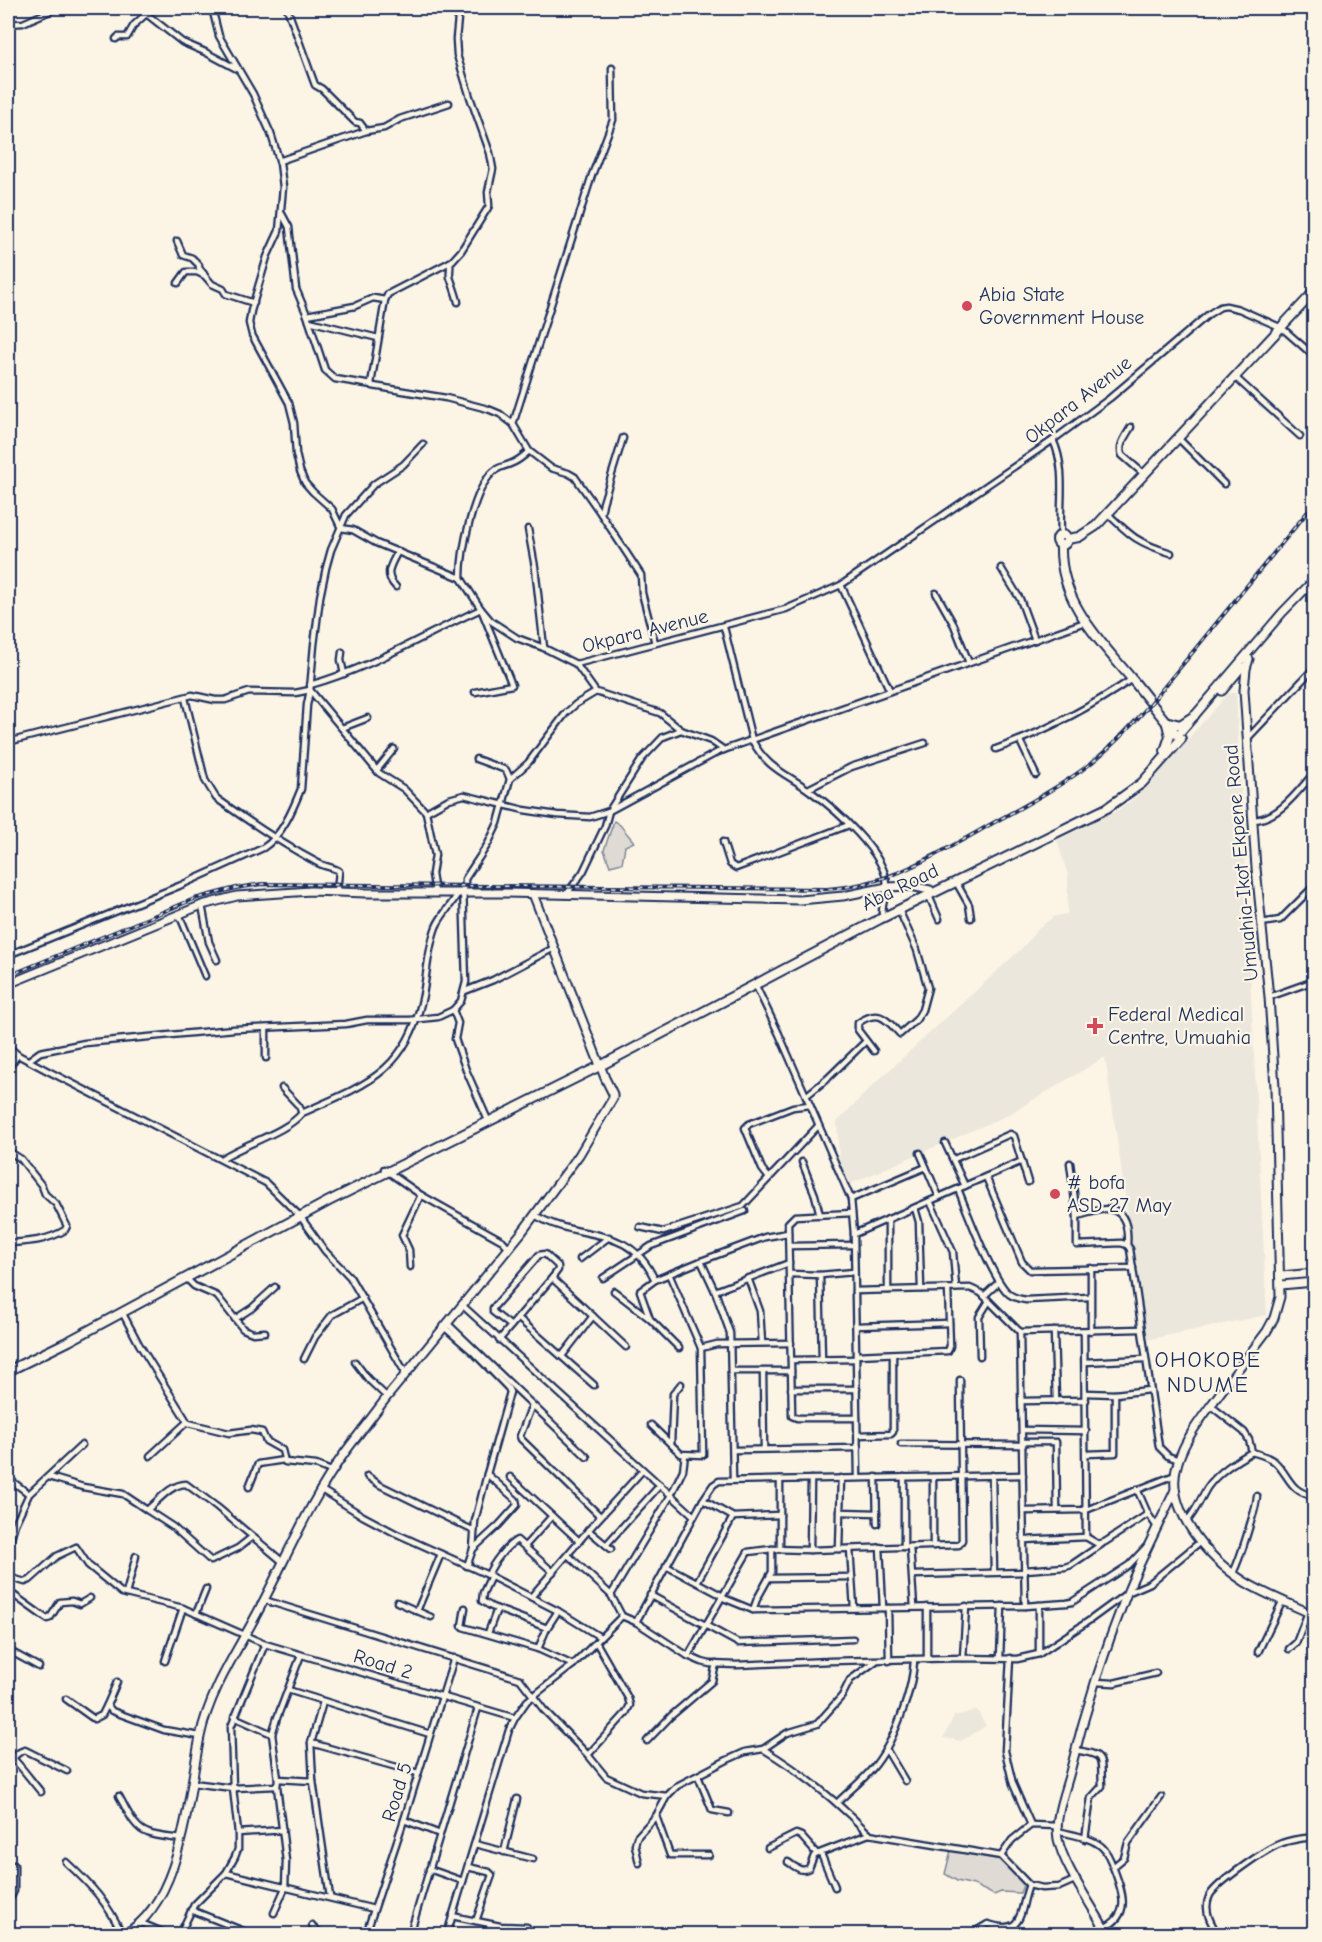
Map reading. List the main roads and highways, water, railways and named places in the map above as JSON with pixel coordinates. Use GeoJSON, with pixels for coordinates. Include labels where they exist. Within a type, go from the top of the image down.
{"type":"FeatureCollection","features":[{"type":"Feature","properties":{"kind":"main road"},"geometry":{"type":"LineString","coordinates":[[1180,737],[1085,622],[1065,580],[1062,566],[1063,540],[1079,537],[1090,531],[1108,514],[1314,292]]}},
{"type":"Feature","properties":{"kind":"main road"},"geometry":{"type":"LineString","coordinates":[[1165,720],[1180,725],[1194,716]]}},
{"type":"Feature","properties":{"kind":"main road"},"geometry":{"type":"LineString","coordinates":[[1165,720],[1170,736],[1165,751]]}},
{"type":"Feature","properties":{"kind":"main road","name":"Aba Road"},"geometry":{"type":"LineString","coordinates":[[755,984],[882,913],[956,882],[1105,804],[1128,789],[1180,737]]}},
{"type":"Feature","properties":{"kind":"main road","name":"Aba Road"},"geometry":{"type":"LineString","coordinates":[[438,1145],[929,893],[1107,807],[1130,793],[1154,772],[1180,737]]}},
{"type":"Feature","properties":{"kind":"main road","name":"Aba Road"},"geometry":{"type":"LineString","coordinates":[[438,1145],[487,1118],[599,1064]]}},
{"type":"Feature","properties":{"kind":"main road"},"geometry":{"type":"LineString","coordinates":[[11,1368],[298,1214],[438,1145]]}},
{"type":"Feature","properties":{"kind":"main road"},"geometry":{"type":"LineString","coordinates":[[11,1368],[186,1278],[298,1214]]}},
{"type":"Feature","properties":{"kind":"railway"},"geometry":{"type":"LineString","coordinates":[[8,976],[194,899],[262,884],[827,889],[849,887],[888,876],[925,861],[1032,802],[1101,755],[1151,703],[1314,504]]}},
{"type":"Feature","properties":{"kind":"place","name":"Abia State Government House"},"geometry":{"type":"Point","coordinates":[967,306]}},
{"type":"Feature","properties":{"kind":"place","name":"Federal Medical Centre, Umuahia"},"geometry":{"type":"Point","coordinates":[1095,1026]}},
{"type":"Feature","properties":{"kind":"place","name":"# bofa ASD 27 May"},"geometry":{"type":"Point","coordinates":[1055,1194]}},
{"type":"Feature","properties":{"kind":"district","name":"OHOKOBE NDUME"},"geometry":{"type":"Point","coordinates":[1208,1372]}}]}
